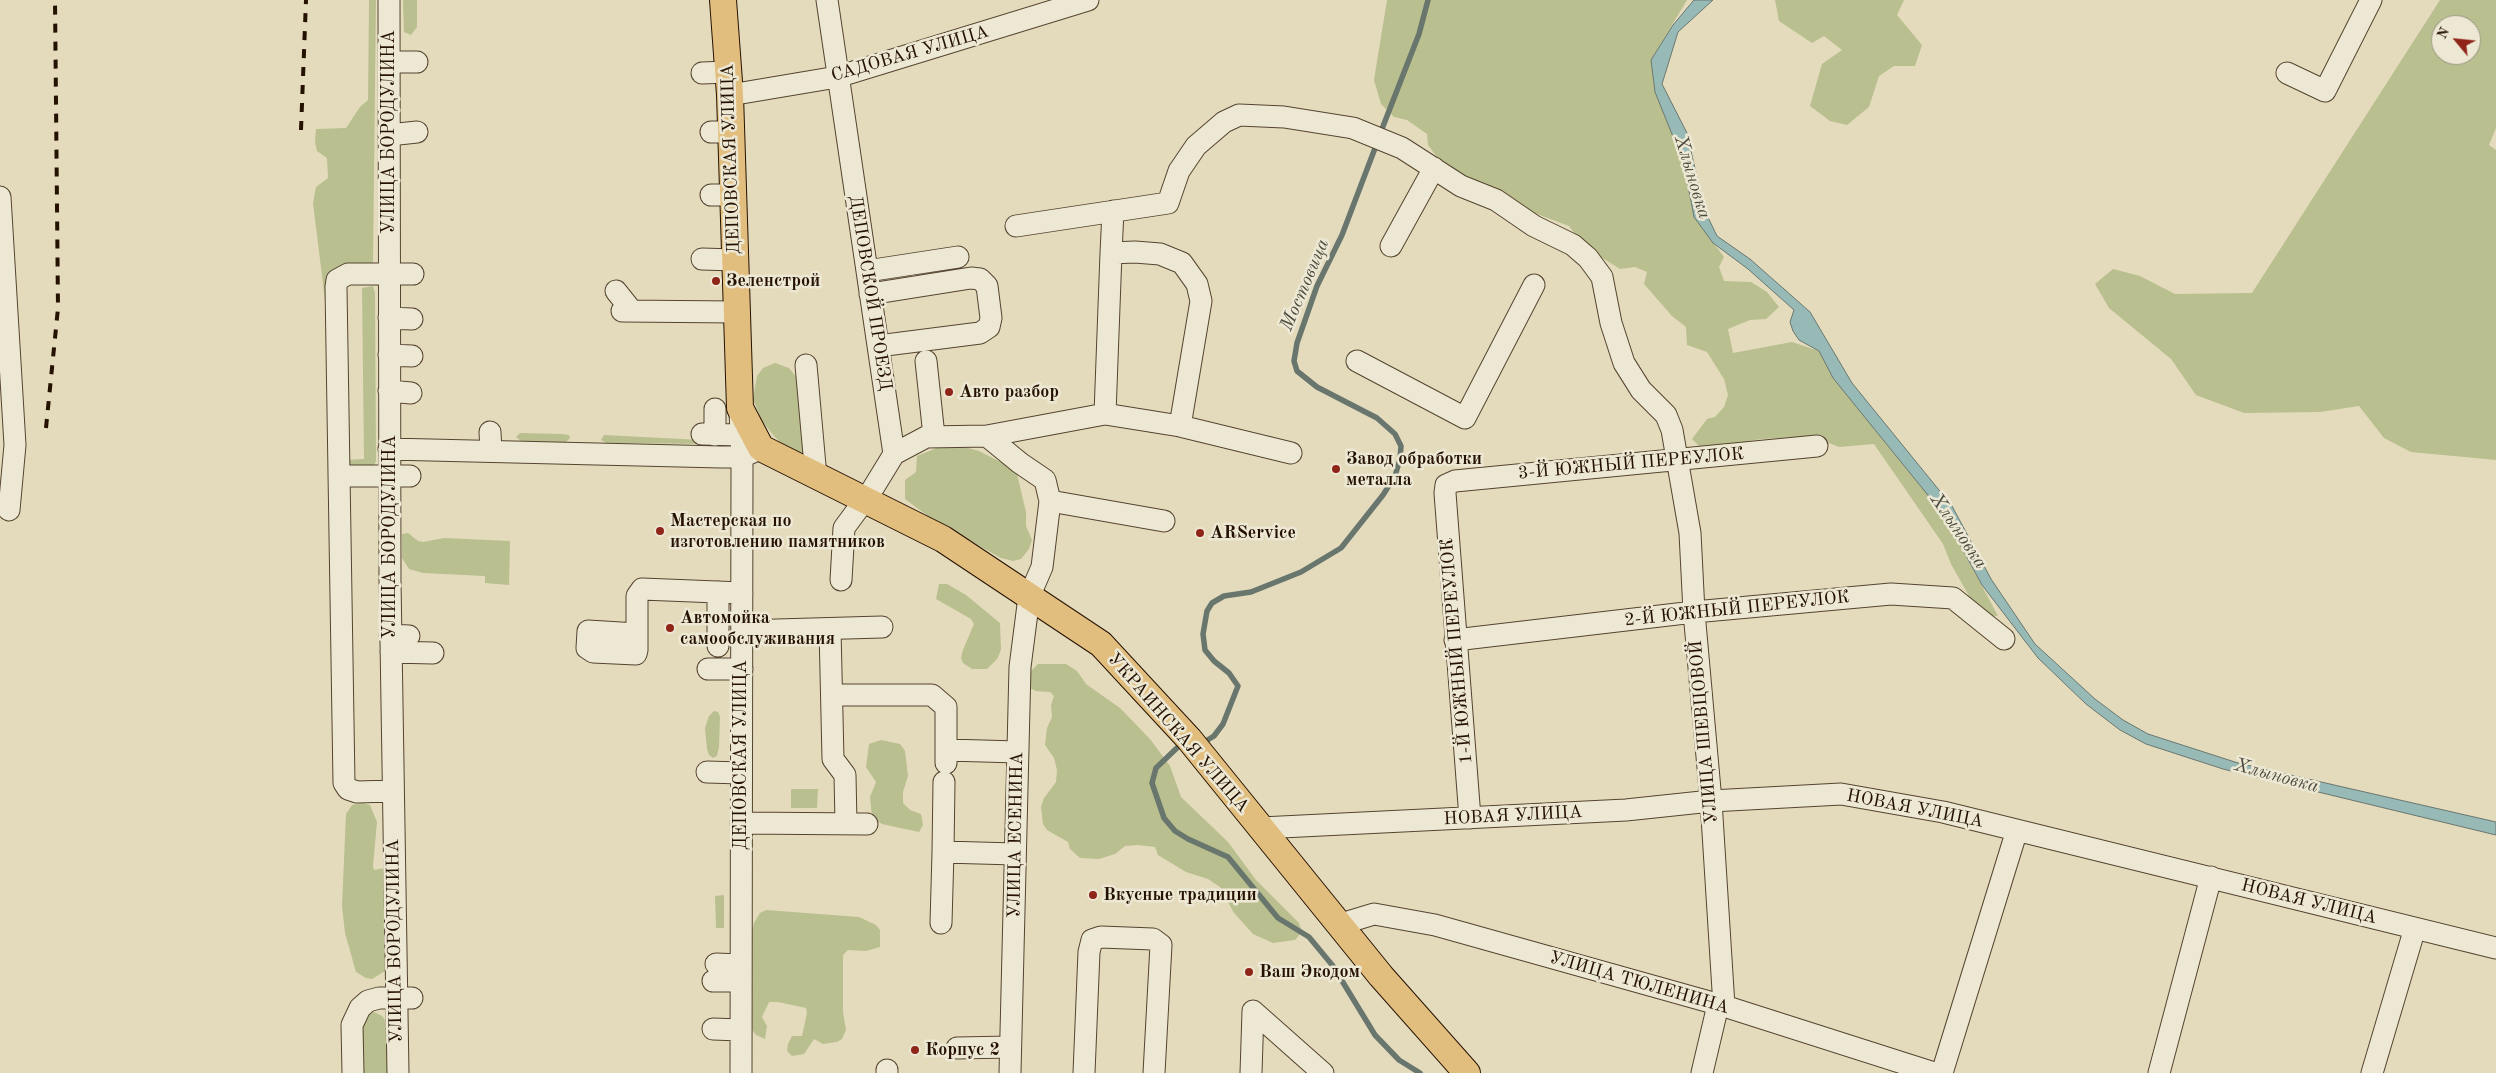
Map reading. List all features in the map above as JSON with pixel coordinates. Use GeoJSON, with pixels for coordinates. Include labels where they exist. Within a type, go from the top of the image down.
{"type":"FeatureCollection","features":[{"type":"Feature","properties":{"kind":"main road","name":"ДЕПОВСКАЯ УЛИЦА"},"geometry":{"type":"LineString","coordinates":[[723,0],[719,96],[722,195],[735,254],[737,319],[727,408],[748,447]]}},
{"type":"Feature","properties":{"kind":"main road","name":"УКРАИНСКАЯ УЛИЦА"},"geometry":{"type":"LineString","coordinates":[[748,447],[791,464],[943,539],[1101,644],[1195,747],[1341,924],[1381,976],[1468,1073]]}},
{"type":"Feature","properties":{"kind":"street","name":"УЛИЦА БОРОДУЛИНА"},"geometry":{"type":"LineString","coordinates":[[389,0],[389,449],[399,476],[399,580],[392,791],[402,838],[404,998],[402,1065]]}},
{"type":"Feature","properties":{"kind":"street","name":"ДЕПОВСКОЙ ПРОЕЗД"},"geometry":{"type":"LineString","coordinates":[[827,0],[894,454]]}},
{"type":"Feature","properties":{"kind":"street","name":"САДОВАЯ УЛИЦА"},"geometry":{"type":"LineString","coordinates":[[719,96],[837,77],[1088,0]]}},
{"type":"Feature","properties":{"kind":"street"},"geometry":{"type":"LineString","coordinates":[[2287,73],[2325,91],[2371,0]]}},
{"type":"Feature","properties":{"kind":"street"},"geometry":{"type":"LineString","coordinates":[[389,62],[417,62]]}},
{"type":"Feature","properties":{"kind":"street","name":"УЛИЦА ШЕВЦОВОЙ"},"geometry":{"type":"LineString","coordinates":[[1113,211],[1168,203],[1179,171],[1196,146],[1224,122],[1239,115],[1284,117],[1361,130],[1402,148],[1461,186],[1496,200],[1534,226],[1574,245],[1588,258],[1602,277],[1611,323],[1624,363],[1641,390],[1666,415],[1672,430],[1690,533],[1694,612],[1711,801],[1721,1005],[1702,1073]]}},
{"type":"Feature","properties":{"kind":"street"},"geometry":{"type":"LineString","coordinates":[[389,134],[417,132]]}},
{"type":"Feature","properties":{"kind":"street"},"geometry":{"type":"LineString","coordinates":[[1391,246],[1434,168]]}},
{"type":"Feature","properties":{"kind":"street"},"geometry":{"type":"LineString","coordinates":[[0,197],[15,444],[9,510]]}},
{"type":"Feature","properties":{"kind":"street"},"geometry":{"type":"LineString","coordinates":[[1016,226],[1113,211],[1105,414]]}},
{"type":"Feature","properties":{"kind":"street"},"geometry":{"type":"LineString","coordinates":[[1111,253],[1160,254],[1182,263],[1197,284],[1201,301],[1180,426]]}},
{"type":"Feature","properties":{"kind":"street"},"geometry":{"type":"LineString","coordinates":[[702,254],[735,254]]}},
{"type":"Feature","properties":{"kind":"street"},"geometry":{"type":"LineString","coordinates":[[867,271],[958,257]]}},
{"type":"Feature","properties":{"kind":"street"},"geometry":{"type":"LineString","coordinates":[[392,791],[357,792],[348,789],[344,783],[337,280],[348,274],[390,265],[413,268]]}},
{"type":"Feature","properties":{"kind":"street"},"geometry":{"type":"LineString","coordinates":[[870,294],[971,278],[980,279],[987,286],[991,318],[989,327],[980,333],[878,346]]}},
{"type":"Feature","properties":{"kind":"street"},"geometry":{"type":"LineString","coordinates":[[1357,361],[1465,418],[1534,285]]}},
{"type":"Feature","properties":{"kind":"street"},"geometry":{"type":"LineString","coordinates":[[623,304],[737,319]]}},
{"type":"Feature","properties":{"kind":"street"},"geometry":{"type":"LineString","coordinates":[[390,318],[412,319]]}},
{"type":"Feature","properties":{"kind":"street"},"geometry":{"type":"LineString","coordinates":[[708,326],[737,319]]}},
{"type":"Feature","properties":{"kind":"street"},"geometry":{"type":"LineString","coordinates":[[389,355],[412,356]]}},
{"type":"Feature","properties":{"kind":"street"},"geometry":{"type":"LineString","coordinates":[[926,361],[934,436]]}},
{"type":"Feature","properties":{"kind":"street"},"geometry":{"type":"LineString","coordinates":[[806,365],[816,476]]}},
{"type":"Feature","properties":{"kind":"street"},"geometry":{"type":"LineString","coordinates":[[389,391],[411,393]]}},
{"type":"Feature","properties":{"kind":"street"},"geometry":{"type":"LineString","coordinates":[[727,408],[709,435],[748,447]]}},
{"type":"Feature","properties":{"kind":"street"},"geometry":{"type":"LineString","coordinates":[[841,580],[844,528],[865,500],[894,454],[926,437],[987,436],[1105,414],[1180,426],[1291,453]]}},
{"type":"Feature","properties":{"kind":"street"},"geometry":{"type":"LineString","coordinates":[[987,436],[1020,463],[1045,480],[1050,501],[1164,521]]}},
{"type":"Feature","properties":{"kind":"street"},"geometry":{"type":"LineString","coordinates":[[389,449],[500,442],[562,458],[704,465],[748,447]]}},
{"type":"Feature","properties":{"kind":"street","name":"3-Й ЮЖНЫЙ ПЕРЕУЛОК"},"geometry":{"type":"LineString","coordinates":[[1446,485],[1455,481],[1817,446]]}},
{"type":"Feature","properties":{"kind":"street","name":"ДЕПОВСКАЯ УЛИЦА"},"geometry":{"type":"LineString","coordinates":[[741,1073],[742,593],[748,447]]}},
{"type":"Feature","properties":{"kind":"street"},"geometry":{"type":"LineString","coordinates":[[339,476],[399,476]]}},
{"type":"Feature","properties":{"kind":"street","name":"1-Й ЮЖНЫЙ ПЕРЕУЛОК"},"geometry":{"type":"LineString","coordinates":[[1446,485],[1444,493],[1470,818]]}},
{"type":"Feature","properties":{"kind":"street","name":"УЛИЦА ЕСЕНИНА"},"geometry":{"type":"LineString","coordinates":[[1010,1073],[1020,667],[1029,597],[1042,567],[1050,501]]}},
{"type":"Feature","properties":{"kind":"street"},"geometry":{"type":"LineString","coordinates":[[637,634],[637,596],[642,589],[742,593]]}},
{"type":"Feature","properties":{"kind":"street"},"geometry":{"type":"LineString","coordinates":[[718,592],[718,646]]}},
{"type":"Feature","properties":{"kind":"street","name":"2-Й ЮЖНЫЙ ПЕРЕУЛОК"},"geometry":{"type":"LineString","coordinates":[[1456,640],[1694,612],[1891,594],[1953,598],[2004,639]]}},
{"type":"Feature","properties":{"kind":"street"},"geometry":{"type":"LineString","coordinates":[[742,631],[882,628]]}},
{"type":"Feature","properties":{"kind":"street"},"geometry":{"type":"LineString","coordinates":[[830,629],[833,759],[845,775],[846,824]]}},
{"type":"Feature","properties":{"kind":"street"},"geometry":{"type":"LineString","coordinates":[[397,641],[433,653]]}},
{"type":"Feature","properties":{"kind":"street"},"geometry":{"type":"LineString","coordinates":[[708,676],[742,677]]}},
{"type":"Feature","properties":{"kind":"street"},"geometry":{"type":"LineString","coordinates":[[832,695],[932,695],[946,707],[941,923]]}},
{"type":"Feature","properties":{"kind":"street"},"geometry":{"type":"LineString","coordinates":[[946,765],[1018,752]]}},
{"type":"Feature","properties":{"kind":"street"},"geometry":{"type":"LineString","coordinates":[[707,772],[741,773]]}},
{"type":"Feature","properties":{"kind":"street","name":"НОВАЯ УЛИЦА"},"geometry":{"type":"LineString","coordinates":[[1261,828],[1626,810],[1711,801],[1842,794],[1943,812],[2496,948]]}},
{"type":"Feature","properties":{"kind":"street"},"geometry":{"type":"LineString","coordinates":[[741,823],[867,824]]}},
{"type":"Feature","properties":{"kind":"street"},"geometry":{"type":"LineString","coordinates":[[1942,1073],[2017,830]]}},
{"type":"Feature","properties":{"kind":"street"},"geometry":{"type":"LineString","coordinates":[[943,852],[1015,854]]}},
{"type":"Feature","properties":{"kind":"street"},"geometry":{"type":"LineString","coordinates":[[2159,1073],[2211,877]]}},
{"type":"Feature","properties":{"kind":"street","name":"УЛИЦА ТЮЛЕНИНА"},"geometry":{"type":"LineString","coordinates":[[1341,924],[1374,914],[1391,915],[1435,925],[1721,1005],[1934,1073]]}},
{"type":"Feature","properties":{"kind":"street"},"geometry":{"type":"LineString","coordinates":[[2372,1073],[2414,928]]}},
{"type":"Feature","properties":{"kind":"street"},"geometry":{"type":"LineString","coordinates":[[1084,1073],[1089,952],[1092,940],[1102,937],[1153,938],[1161,945],[1154,1073]]}},
{"type":"Feature","properties":{"kind":"street"},"geometry":{"type":"LineString","coordinates":[[714,972],[741,973]]}},
{"type":"Feature","properties":{"kind":"street"},"geometry":{"type":"LineString","coordinates":[[353,1073],[352,1025],[354,1017],[368,1001],[379,998],[404,998]]}},
{"type":"Feature","properties":{"kind":"street"},"geometry":{"type":"LineString","coordinates":[[1251,1073],[1253,1011],[1323,1073]]}},
{"type":"Feature","properties":{"kind":"street"},"geometry":{"type":"LineString","coordinates":[[713,1029],[741,1030]]}},
{"type":"Feature","properties":{"kind":"street"},"geometry":{"type":"LineString","coordinates":[[957,1048],[1010,1047]]}},
{"type":"Feature","properties":{"kind":"green space"},"geometry":{"type":"Polygon","coordinates":[[[369,0],[376,0],[373,263],[366,270],[345,272],[326,308],[313,203],[316,187],[328,178],[327,158],[317,151],[315,142],[316,129],[346,128],[360,107],[368,100],[369,0]]]}},
{"type":"Feature","properties":{"kind":"green space"},"geometry":{"type":"Polygon","coordinates":[[[403,0],[417,0],[417,27],[411,35],[404,32],[403,0]]]}},
{"type":"Feature","properties":{"kind":"green space"},"geometry":{"type":"Polygon","coordinates":[[[1387,0],[1687,0],[1651,60],[1655,92],[1684,164],[1694,217],[1724,257],[1719,267],[1724,281],[1751,282],[1767,292],[1779,307],[1766,319],[1750,320],[1728,329],[1733,353],[1792,342],[1819,351],[1833,378],[1944,515],[1998,616],[1984,615],[1973,603],[1951,564],[1943,544],[1874,444],[1839,447],[1812,436],[1761,439],[1702,449],[1692,439],[1707,419],[1715,417],[1724,407],[1728,395],[1724,379],[1707,352],[1687,345],[1686,327],[1672,316],[1644,284],[1647,272],[1635,267],[1620,269],[1585,247],[1569,226],[1529,211],[1502,191],[1479,187],[1439,160],[1428,145],[1427,134],[1407,120],[1394,117],[1381,104],[1374,80],[1387,0]]]}},
{"type":"Feature","properties":{"kind":"green space"},"geometry":{"type":"Polygon","coordinates":[[[1775,0],[1904,0],[1897,15],[1922,45],[1915,66],[1894,66],[1879,76],[1869,107],[1847,125],[1830,121],[1810,106],[1822,64],[1842,50],[1824,36],[1812,43],[1779,21],[1775,0]]]}},
{"type":"Feature","properties":{"kind":"green space"},"geometry":{"type":"Polygon","coordinates":[[[2440,0],[2496,0],[2496,128],[2489,145],[2496,150],[2496,460],[2411,452],[2384,438],[2359,406],[2320,412],[2244,413],[2196,395],[2171,359],[2109,308],[2095,284],[2113,269],[2140,276],[2175,294],[2252,293],[2440,0]]]}},
{"type":"Feature","properties":{"kind":"green space"},"geometry":{"type":"Polygon","coordinates":[[[373,286],[375,293],[376,461],[374,466],[349,469],[345,460],[364,459],[362,288],[373,286]]]}},
{"type":"Feature","properties":{"kind":"green space"},"geometry":{"type":"Polygon","coordinates":[[[775,363],[789,368],[801,383],[805,459],[783,445],[774,436],[762,421],[753,399],[757,376],[763,368],[775,363]]]}},
{"type":"Feature","properties":{"kind":"green space"},"geometry":{"type":"Polygon","coordinates":[[[520,433],[562,434],[569,435],[570,438],[566,442],[521,441],[516,437],[520,433]]]}},
{"type":"Feature","properties":{"kind":"green space"},"geometry":{"type":"Polygon","coordinates":[[[604,435],[701,440],[713,444],[607,443],[601,440],[604,435]]]}},
{"type":"Feature","properties":{"kind":"green space"},"geometry":{"type":"Polygon","coordinates":[[[954,444],[979,451],[1016,470],[1026,512],[1026,526],[1032,540],[1029,549],[1021,559],[1013,561],[1001,558],[936,522],[905,499],[905,480],[916,472],[917,456],[944,445],[954,444]]]}},
{"type":"Feature","properties":{"kind":"green space"},"geometry":{"type":"Polygon","coordinates":[[[408,533],[418,541],[423,542],[444,538],[510,541],[509,585],[485,583],[485,576],[423,573],[409,569],[402,558],[402,534],[408,533]]]}},
{"type":"Feature","properties":{"kind":"green space"},"geometry":{"type":"Polygon","coordinates":[[[939,584],[947,584],[966,595],[1000,623],[1001,650],[997,659],[987,669],[972,669],[963,663],[961,658],[963,650],[974,624],[971,619],[936,599],[939,584]]]}},
{"type":"Feature","properties":{"kind":"green space"},"geometry":{"type":"Polygon","coordinates":[[[1038,664],[1066,664],[1077,671],[1086,684],[1120,708],[1150,739],[1170,766],[1181,797],[1228,842],[1256,880],[1299,923],[1302,932],[1295,940],[1273,943],[1253,934],[1234,913],[1220,887],[1208,879],[1186,872],[1158,855],[1155,847],[1125,846],[1115,854],[1099,859],[1080,858],[1070,849],[1068,842],[1047,830],[1043,824],[1041,807],[1044,798],[1056,782],[1057,770],[1054,758],[1045,745],[1047,728],[1052,717],[1051,705],[1054,696],[1050,692],[1036,691],[1028,687],[1029,673],[1038,664]]]}},
{"type":"Feature","properties":{"kind":"green space"},"geometry":{"type":"Polygon","coordinates":[[[714,711],[718,712],[720,717],[719,747],[717,756],[713,758],[709,755],[707,749],[705,728],[709,716],[714,711]]]}},
{"type":"Feature","properties":{"kind":"green space"},"geometry":{"type":"Polygon","coordinates":[[[881,740],[900,744],[905,751],[908,776],[903,792],[903,803],[910,810],[921,814],[923,825],[919,832],[882,824],[872,817],[870,797],[876,782],[866,767],[869,744],[881,740]]]}},
{"type":"Feature","properties":{"kind":"green space"},"geometry":{"type":"Polygon","coordinates":[[[791,789],[818,789],[817,808],[791,808],[791,789]]]}},
{"type":"Feature","properties":{"kind":"green space"},"geometry":{"type":"Polygon","coordinates":[[[362,803],[370,805],[377,822],[374,870],[385,868],[387,968],[372,979],[356,972],[345,933],[342,906],[346,814],[352,805],[362,803]]]}},
{"type":"Feature","properties":{"kind":"green space"},"geometry":{"type":"Polygon","coordinates":[[[724,895],[724,928],[716,928],[715,896],[724,895]]]}},
{"type":"Feature","properties":{"kind":"green space"},"geometry":{"type":"Polygon","coordinates":[[[766,910],[859,917],[876,925],[880,930],[880,947],[866,951],[848,950],[843,955],[843,1012],[846,1030],[842,1039],[837,1042],[823,1044],[814,1039],[804,1054],[792,1056],[787,1051],[788,1044],[792,1036],[802,1036],[807,1013],[806,1008],[778,1002],[769,1002],[762,1017],[767,1026],[765,1039],[756,1035],[752,1030],[751,936],[754,923],[760,913],[766,910]]]}},
{"type":"Feature","properties":{"kind":"green space"},"geometry":{"type":"Polygon","coordinates":[[[374,1012],[385,1020],[386,1036],[394,1073],[356,1073],[360,1021],[374,1012]]]}},
{"type":"Feature","properties":{"kind":"water","name":"Хлыновка"},"geometry":{"type":"Polygon","coordinates":[[[1694,0],[1713,0],[1678,32],[1662,84],[1687,133],[1704,209],[1717,236],[1750,259],[1810,312],[1852,383],[1952,506],[1991,579],[2035,644],[2095,699],[2123,720],[2148,734],[2238,763],[2496,822],[2496,835],[2223,769],[2146,744],[2120,730],[2086,704],[2038,658],[1982,585],[1944,515],[1833,378],[1819,351],[1799,340],[1790,322],[1794,310],[1748,269],[1713,243],[1694,217],[1684,164],[1655,92],[1651,60],[1673,25],[1694,0]]]}},
{"type":"Feature","properties":{"kind":"waterway","name":"Мостовица"},"geometry":{"type":"LineString","coordinates":[[1380,134],[1419,34],[1428,0]]}},
{"type":"Feature","properties":{"kind":"waterway","name":"Мостовица"},"geometry":{"type":"LineString","coordinates":[[1201,744],[1214,736],[1223,724],[1238,686],[1229,673],[1214,661],[1205,650],[1203,634],[1207,611],[1212,603],[1224,596],[1251,592],[1301,572],[1341,548],[1383,495],[1395,476],[1400,459],[1401,446],[1395,434],[1377,418],[1317,387],[1297,371],[1294,361],[1297,343],[1317,286],[1342,235],[1377,143]]}},
{"type":"Feature","properties":{"kind":"waterway","name":"Мостовица"},"geometry":{"type":"LineString","coordinates":[[1184,746],[1179,746],[1156,768],[1152,783],[1164,818],[1175,831],[1188,839],[1228,857],[1278,918],[1309,937],[1333,966],[1375,1035],[1399,1060],[1420,1073]]}},
{"type":"Feature","properties":{"kind":"railway"},"geometry":{"type":"LineString","coordinates":[[46,428],[58,308],[55,0]]}},
{"type":"Feature","properties":{"kind":"railway"},"geometry":{"type":"LineString","coordinates":[[301,130],[306,0]]}},
{"type":"Feature","properties":{"kind":"place","name":"Зеленстрой"},"geometry":{"type":"Point","coordinates":[716,281]}},
{"type":"Feature","properties":{"kind":"place","name":"Авто разбор"},"geometry":{"type":"Point","coordinates":[949,392]}},
{"type":"Feature","properties":{"kind":"place","name":"Завод обработки металла"},"geometry":{"type":"Point","coordinates":[1336,469]}},
{"type":"Feature","properties":{"kind":"place","name":"Мастерская по изготовлению памятников"},"geometry":{"type":"Point","coordinates":[660,531]}},
{"type":"Feature","properties":{"kind":"place","name":"ARService"},"geometry":{"type":"Point","coordinates":[1200,533]}},
{"type":"Feature","properties":{"kind":"place","name":"Автомойка самообслуживания"},"geometry":{"type":"Point","coordinates":[670,628]}},
{"type":"Feature","properties":{"kind":"place","name":"Вкусные традиции"},"geometry":{"type":"Point","coordinates":[1093,895]}},
{"type":"Feature","properties":{"kind":"place","name":"Ваш Экодом"},"geometry":{"type":"Point","coordinates":[1249,972]}},
{"type":"Feature","properties":{"kind":"place","name":"Корпус 2"},"geometry":{"type":"Point","coordinates":[915,1050]}}]}
